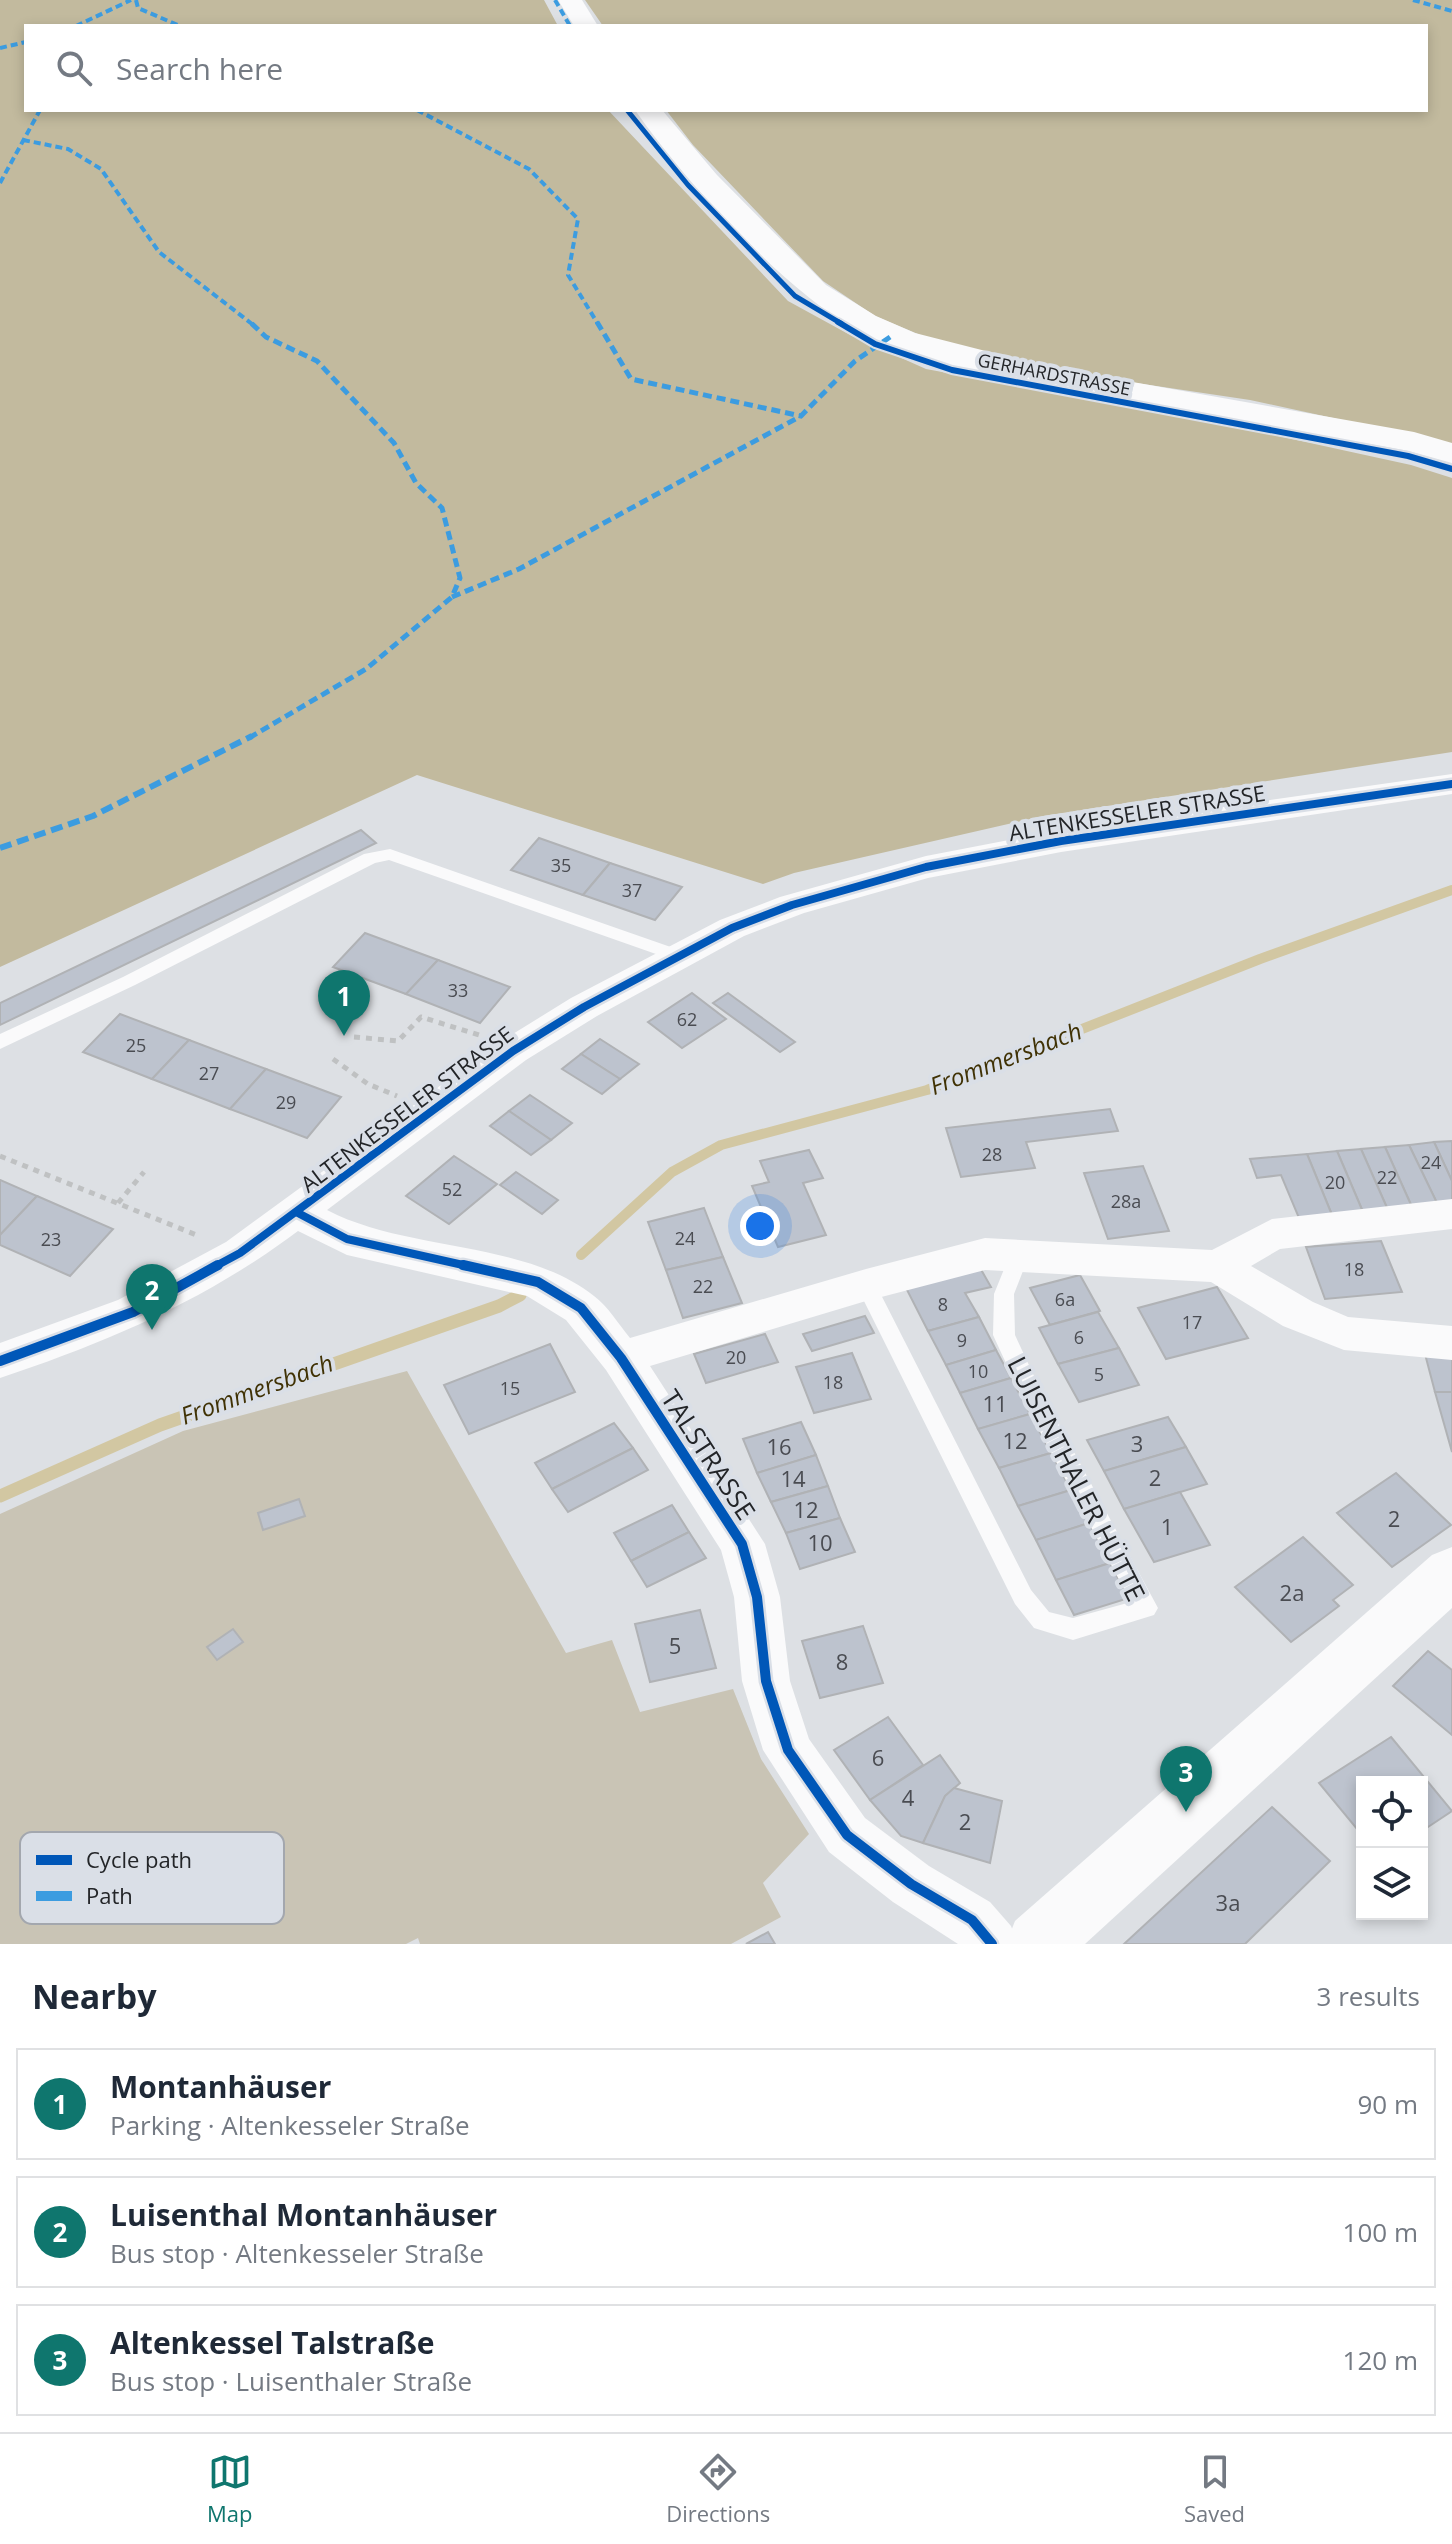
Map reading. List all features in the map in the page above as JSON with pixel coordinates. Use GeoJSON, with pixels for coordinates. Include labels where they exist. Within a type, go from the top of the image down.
{"type":"FeatureCollection","features":[{"type":"Feature","properties":{"kind":"street"},"geometry":{"type":"LineString","coordinates":[[570,0],[585,24]]}},
{"type":"Feature","properties":{"kind":"street","name":"GERHARDSTRASSE"},"geometry":{"type":"LineString","coordinates":[[650,112],[707,181],[815,291],[865,322],[904,340],[960,357],[1048,376],[1414,442],[1452,453]]}},
{"type":"Feature","properties":{"kind":"street","name":"ALTENKESSELER STRASSE"},"geometry":{"type":"LineString","coordinates":[[0,1361],[133,1312],[240,1253],[513,1051],[732,928],[792,905],[926,867],[1061,841],[1452,784]]}},
{"type":"Feature","properties":{"kind":"street","name":"TALSTRASSE"},"geometry":{"type":"LineString","coordinates":[[298,1213],[347,1239],[538,1282],[581,1308],[621,1358],[742,1544],[757,1597],[766,1681],[788,1750],[847,1835],[911,1884],[972,1920],[992,1944]]}},
{"type":"Feature","properties":{"kind":"street"},"geometry":{"type":"LineString","coordinates":[[1218,1266],[1272,1234],[1452,1214]]}},
{"type":"Feature","properties":{"kind":"street"},"geometry":{"type":"LineString","coordinates":[[621,1358],[866,1285],[985,1254],[1020,1253],[1218,1266],[1298,1314],[1344,1333],[1392,1340],[1452,1343]]}},
{"type":"Feature","properties":{"kind":"street"},"geometry":{"type":"LineString","coordinates":[[1038,1944],[1452,1572]]}},
{"type":"Feature","properties":{"kind":"lane"},"geometry":{"type":"LineString","coordinates":[[0,1042],[129,981],[370,858],[390,854],[679,956]]}},
{"type":"Feature","properties":{"kind":"lane","name":"LUISENTHALER HÜTTE"},"geometry":{"type":"LineString","coordinates":[[866,1285],[1023,1597],[1042,1621],[1073,1629],[1146,1608],[1030,1392],[1004,1335],[1004,1294],[1020,1253]]}},
{"type":"Feature","properties":{"kind":"path"},"geometry":{"type":"LineString","coordinates":[[354,1037],[398,1041],[421,1017],[469,1032]]}},
{"type":"Feature","properties":{"kind":"path"},"geometry":{"type":"LineString","coordinates":[[333,1059],[368,1084],[392,1093]]}},
{"type":"Feature","properties":{"kind":"path"},"geometry":{"type":"LineString","coordinates":[[0,1156],[212,1241]]}},
{"type":"Feature","properties":{"kind":"path"},"geometry":{"type":"LineString","coordinates":[[118,1203],[144,1172]]}},
{"type":"Feature","properties":{"kind":"shaded area"},"geometry":{"type":"Polygon","coordinates":[[[0,0],[544,0],[557,24],[24,24],[24,112],[610,112],[788,301],[852,336],[926,369],[1218,423],[1411,465],[1452,478],[1452,752],[1043,816],[794,873],[763,884],[417,775],[0,967],[0,0]]]}},
{"type":"Feature","properties":{"kind":"shaded area"},"geometry":{"type":"Polygon","coordinates":[[[585,0],[1452,0],[1452,444],[1250,400],[1076,374],[937,342],[875,316],[823,281],[693,145],[668,112],[1428,112],[1428,24],[602,24],[585,0]]]}},
{"type":"Feature","properties":{"kind":"shaded area"},"geometry":{"type":"Polygon","coordinates":[[[407,1371],[566,1653],[612,1640],[640,1712],[733,1689],[761,1759],[809,1834],[763,1883],[781,1917],[731,1944],[420,1944],[418,1938],[406,1944],[0,1944],[0,1514],[183,1431],[407,1371]]]}},
{"type":"Feature","properties":{"kind":"building"},"geometry":{"type":"Polygon","coordinates":[[[361,830],[376,843],[0,1025],[0,1003],[361,830]]]}},
{"type":"Feature","properties":{"kind":"building"},"geometry":{"type":"Polygon","coordinates":[[[539,838],[610,863],[583,895],[511,870],[539,838]]]}},
{"type":"Feature","properties":{"kind":"building"},"geometry":{"type":"Polygon","coordinates":[[[610,863],[682,887],[655,920],[583,895],[610,863]]]}},
{"type":"Feature","properties":{"kind":"building"},"geometry":{"type":"Polygon","coordinates":[[[365,933],[438,960],[406,994],[333,967],[365,933]]]}},
{"type":"Feature","properties":{"kind":"building"},"geometry":{"type":"Polygon","coordinates":[[[438,960],[510,987],[480,1023],[406,994],[438,960]]]}},
{"type":"Feature","properties":{"kind":"building"},"geometry":{"type":"Polygon","coordinates":[[[692,993],[726,1019],[682,1048],[648,1022],[692,993]]]}},
{"type":"Feature","properties":{"kind":"building"},"geometry":{"type":"Polygon","coordinates":[[[728,993],[795,1042],[780,1052],[713,1003],[728,993]]]}},
{"type":"Feature","properties":{"kind":"building"},"geometry":{"type":"Polygon","coordinates":[[[120,1014],[189,1040],[152,1079],[83,1052],[120,1014]]]}},
{"type":"Feature","properties":{"kind":"building"},"geometry":{"type":"Polygon","coordinates":[[[600,1039],[639,1064],[620,1079],[581,1054],[600,1039]]]}},
{"type":"Feature","properties":{"kind":"building"},"geometry":{"type":"Polygon","coordinates":[[[189,1040],[266,1069],[230,1109],[152,1079],[189,1040]]]}},
{"type":"Feature","properties":{"kind":"building"},"geometry":{"type":"Polygon","coordinates":[[[581,1054],[620,1079],[602,1094],[562,1069],[581,1054]]]}},
{"type":"Feature","properties":{"kind":"building"},"geometry":{"type":"Polygon","coordinates":[[[266,1069],[341,1097],[307,1138],[230,1109],[266,1069]]]}},
{"type":"Feature","properties":{"kind":"building"},"geometry":{"type":"Polygon","coordinates":[[[530,1095],[572,1123],[551,1140],[509,1111],[530,1095]]]}},
{"type":"Feature","properties":{"kind":"building"},"geometry":{"type":"Polygon","coordinates":[[[1110,1109],[1118,1131],[1026,1142],[1035,1168],[961,1177],[946,1128],[1110,1109]]]}},
{"type":"Feature","properties":{"kind":"building"},"geometry":{"type":"Polygon","coordinates":[[[509,1111],[551,1140],[531,1155],[490,1126],[509,1111]]]}},
{"type":"Feature","properties":{"kind":"building"},"geometry":{"type":"Polygon","coordinates":[[[1452,1141],[1452,1181],[1434,1142],[1452,1141]]]}},
{"type":"Feature","properties":{"kind":"building"},"geometry":{"type":"Polygon","coordinates":[[[1434,1142],[1452,1181],[1452,1204],[1438,1205],[1409,1145],[1434,1142]]]}},
{"type":"Feature","properties":{"kind":"building"},"geometry":{"type":"Polygon","coordinates":[[[1409,1145],[1438,1205],[1412,1207],[1385,1147],[1409,1145]]]}},
{"type":"Feature","properties":{"kind":"building"},"geometry":{"type":"Polygon","coordinates":[[[1385,1147],[1412,1207],[1388,1210],[1361,1149],[1385,1147]]]}},
{"type":"Feature","properties":{"kind":"building"},"geometry":{"type":"Polygon","coordinates":[[[1361,1149],[1388,1210],[1363,1212],[1337,1151],[1361,1149]]]}},
{"type":"Feature","properties":{"kind":"building"},"geometry":{"type":"Polygon","coordinates":[[[809,1150],[823,1178],[803,1183],[826,1235],[778,1247],[752,1186],[769,1182],[760,1161],[809,1150]]]}},
{"type":"Feature","properties":{"kind":"building"},"geometry":{"type":"Polygon","coordinates":[[[1337,1151],[1363,1212],[1332,1215],[1307,1154],[1337,1151]]]}},
{"type":"Feature","properties":{"kind":"building"},"geometry":{"type":"Polygon","coordinates":[[[1307,1154],[1332,1215],[1299,1218],[1281,1175],[1257,1178],[1250,1159],[1307,1154]]]}},
{"type":"Feature","properties":{"kind":"building"},"geometry":{"type":"Polygon","coordinates":[[[454,1156],[497,1184],[449,1224],[406,1196],[454,1156]]]}},
{"type":"Feature","properties":{"kind":"building"},"geometry":{"type":"Polygon","coordinates":[[[1143,1166],[1169,1231],[1108,1239],[1084,1173],[1143,1166]]]}},
{"type":"Feature","properties":{"kind":"building"},"geometry":{"type":"Polygon","coordinates":[[[516,1172],[558,1200],[542,1214],[500,1185],[516,1172]]]}},
{"type":"Feature","properties":{"kind":"building"},"geometry":{"type":"Polygon","coordinates":[[[0,1180],[37,1196],[0,1235],[0,1180]]]}},
{"type":"Feature","properties":{"kind":"building"},"geometry":{"type":"Polygon","coordinates":[[[37,1196],[113,1229],[70,1276],[0,1245],[0,1235],[37,1196]]]}},
{"type":"Feature","properties":{"kind":"building"},"geometry":{"type":"Polygon","coordinates":[[[704,1208],[723,1257],[666,1270],[648,1222],[704,1208]]]}},
{"type":"Feature","properties":{"kind":"building"},"geometry":{"type":"Polygon","coordinates":[[[1381,1241],[1402,1292],[1325,1299],[1306,1247],[1381,1241]]]}},
{"type":"Feature","properties":{"kind":"building"},"geometry":{"type":"Polygon","coordinates":[[[723,1257],[742,1303],[683,1318],[666,1270],[723,1257]]]}},
{"type":"Feature","properties":{"kind":"building"},"geometry":{"type":"Polygon","coordinates":[[[979,1266],[991,1287],[965,1293],[979,1317],[928,1331],[905,1286],[979,1266]]]}},
{"type":"Feature","properties":{"kind":"building"},"geometry":{"type":"Polygon","coordinates":[[[1080,1275],[1100,1311],[1050,1325],[1030,1288],[1080,1275]]]}},
{"type":"Feature","properties":{"kind":"building"},"geometry":{"type":"Polygon","coordinates":[[[1217,1287],[1248,1338],[1166,1359],[1138,1308],[1217,1287]]]}},
{"type":"Feature","properties":{"kind":"building"},"geometry":{"type":"Polygon","coordinates":[[[1098,1312],[1119,1348],[1058,1364],[1039,1328],[1098,1312]]]}},
{"type":"Feature","properties":{"kind":"building"},"geometry":{"type":"Polygon","coordinates":[[[865,1316],[874,1333],[812,1351],[803,1334],[865,1316]]]}},
{"type":"Feature","properties":{"kind":"building"},"geometry":{"type":"Polygon","coordinates":[[[979,1317],[996,1350],[946,1365],[928,1331],[979,1317]]]}},
{"type":"Feature","properties":{"kind":"building"},"geometry":{"type":"Polygon","coordinates":[[[765,1334],[778,1362],[706,1383],[694,1354],[765,1334]]]}},
{"type":"Feature","properties":{"kind":"building"},"geometry":{"type":"Polygon","coordinates":[[[550,1344],[575,1392],[469,1434],[444,1385],[550,1344]]]}},
{"type":"Feature","properties":{"kind":"building"},"geometry":{"type":"Polygon","coordinates":[[[1119,1348],[1139,1385],[1079,1402],[1058,1364],[1119,1348]]]}},
{"type":"Feature","properties":{"kind":"building"},"geometry":{"type":"Polygon","coordinates":[[[996,1350],[1011,1378],[960,1393],[946,1365],[996,1350]]]}},
{"type":"Feature","properties":{"kind":"building"},"geometry":{"type":"Polygon","coordinates":[[[852,1353],[871,1399],[814,1413],[796,1367],[852,1353]]]}},
{"type":"Feature","properties":{"kind":"building"},"geometry":{"type":"Polygon","coordinates":[[[1425,1354],[1452,1354],[1452,1392],[1435,1392],[1425,1354]]]}},
{"type":"Feature","properties":{"kind":"building"},"geometry":{"type":"Polygon","coordinates":[[[1011,1378],[1030,1414],[978,1429],[960,1393],[1011,1378]]]}},
{"type":"Feature","properties":{"kind":"building"},"geometry":{"type":"Polygon","coordinates":[[[1435,1392],[1452,1392],[1452,1452],[1435,1392]]]}},
{"type":"Feature","properties":{"kind":"building"},"geometry":{"type":"Polygon","coordinates":[[[1030,1414],[1051,1453],[999,1468],[978,1429],[1030,1414]]]}},
{"type":"Feature","properties":{"kind":"building"},"geometry":{"type":"Polygon","coordinates":[[[1168,1417],[1186,1447],[1104,1471],[1087,1440],[1168,1417]]]}},
{"type":"Feature","properties":{"kind":"building"},"geometry":{"type":"Polygon","coordinates":[[[801,1422],[816,1455],[757,1473],[743,1439],[801,1422]]]}},
{"type":"Feature","properties":{"kind":"building"},"geometry":{"type":"Polygon","coordinates":[[[614,1423],[633,1448],[552,1489],[535,1463],[614,1423]]]}},
{"type":"Feature","properties":{"kind":"building"},"geometry":{"type":"Polygon","coordinates":[[[1186,1447],[1207,1484],[1124,1509],[1104,1471],[1186,1447]]]}},
{"type":"Feature","properties":{"kind":"building"},"geometry":{"type":"Polygon","coordinates":[[[633,1448],[648,1470],[568,1512],[552,1489],[633,1448]]]}},
{"type":"Feature","properties":{"kind":"building"},"geometry":{"type":"Polygon","coordinates":[[[1051,1453],[1071,1490],[1018,1506],[999,1468],[1051,1453]]]}},
{"type":"Feature","properties":{"kind":"building"},"geometry":{"type":"Polygon","coordinates":[[[816,1455],[828,1486],[771,1502],[757,1473],[816,1455]]]}},
{"type":"Feature","properties":{"kind":"building"},"geometry":{"type":"Polygon","coordinates":[[[1396,1473],[1451,1525],[1392,1567],[1337,1513],[1396,1473]]]}},
{"type":"Feature","properties":{"kind":"building"},"geometry":{"type":"Polygon","coordinates":[[[828,1486],[840,1518],[786,1533],[771,1502],[828,1486]]]}},
{"type":"Feature","properties":{"kind":"building"},"geometry":{"type":"Polygon","coordinates":[[[1071,1490],[1089,1523],[1036,1540],[1018,1506],[1071,1490]]]}},
{"type":"Feature","properties":{"kind":"building"},"geometry":{"type":"Polygon","coordinates":[[[1180,1492],[1210,1545],[1154,1562],[1124,1509],[1180,1492]]]}},
{"type":"Feature","properties":{"kind":"building"},"geometry":{"type":"Polygon","coordinates":[[[299,1499],[305,1516],[263,1530],[258,1513],[299,1499]]]}},
{"type":"Feature","properties":{"kind":"building"},"geometry":{"type":"Polygon","coordinates":[[[672,1505],[689,1532],[631,1561],[614,1533],[672,1505]]]}},
{"type":"Feature","properties":{"kind":"building"},"geometry":{"type":"Polygon","coordinates":[[[840,1518],[855,1552],[800,1569],[786,1533],[840,1518]]]}},
{"type":"Feature","properties":{"kind":"building"},"geometry":{"type":"Polygon","coordinates":[[[1089,1523],[1110,1563],[1056,1580],[1036,1540],[1089,1523]]]}},
{"type":"Feature","properties":{"kind":"building"},"geometry":{"type":"Polygon","coordinates":[[[689,1532],[706,1558],[647,1587],[631,1561],[689,1532]]]}},
{"type":"Feature","properties":{"kind":"building"},"geometry":{"type":"Polygon","coordinates":[[[1303,1537],[1353,1585],[1333,1600],[1339,1606],[1291,1642],[1235,1587],[1303,1537]]]}},
{"type":"Feature","properties":{"kind":"building"},"geometry":{"type":"Polygon","coordinates":[[[1110,1563],[1129,1598],[1074,1615],[1056,1580],[1110,1563]]]}},
{"type":"Feature","properties":{"kind":"building"},"geometry":{"type":"Polygon","coordinates":[[[700,1610],[716,1668],[650,1682],[635,1624],[700,1610]]]}},
{"type":"Feature","properties":{"kind":"building"},"geometry":{"type":"Polygon","coordinates":[[[863,1626],[883,1683],[820,1698],[802,1641],[863,1626]]]}},
{"type":"Feature","properties":{"kind":"building"},"geometry":{"type":"Polygon","coordinates":[[[233,1629],[243,1642],[217,1660],[207,1647],[233,1629]]]}},
{"type":"Feature","properties":{"kind":"building"},"geometry":{"type":"Polygon","coordinates":[[[1428,1651],[1452,1670],[1452,1735],[1393,1686],[1428,1651]]]}},
{"type":"Feature","properties":{"kind":"building"},"geometry":{"type":"Polygon","coordinates":[[[888,1717],[923,1765],[870,1800],[834,1750],[888,1717]]]}},
{"type":"Feature","properties":{"kind":"building"},"geometry":{"type":"Polygon","coordinates":[[[1391,1737],[1423,1776],[1356,1776],[1356,1828],[1319,1783],[1391,1737]]]}},
{"type":"Feature","properties":{"kind":"building"},"geometry":{"type":"Polygon","coordinates":[[[940,1755],[960,1783],[945,1796],[923,1843],[901,1836],[870,1800],[940,1755]]]}},
{"type":"Feature","properties":{"kind":"building"},"geometry":{"type":"Polygon","coordinates":[[[1428,1782],[1452,1811],[1428,1827],[1428,1782]]]}},
{"type":"Feature","properties":{"kind":"building"},"geometry":{"type":"Polygon","coordinates":[[[954,1788],[1002,1801],[990,1863],[923,1843],[945,1796],[954,1788]]]}},
{"type":"Feature","properties":{"kind":"building"},"geometry":{"type":"Polygon","coordinates":[[[1272,1807],[1330,1861],[1245,1944],[1124,1944],[1272,1807]]]}},
{"type":"Feature","properties":{"kind":"building"},"geometry":{"type":"Polygon","coordinates":[[[768,1932],[775,1944],[746,1944],[768,1932]]]}},
{"type":"Feature","properties":{"kind":"waterway","name":"Frommersbach"},"geometry":{"type":"LineString","coordinates":[[581,1255],[672,1172],[721,1145],[927,1090],[1260,959],[1452,890]]}},
{"type":"Feature","properties":{"kind":"waterway","name":"Frommersbach"},"geometry":{"type":"LineString","coordinates":[[0,1496],[160,1425],[499,1306],[520,1295]]}},
{"type":"Feature","properties":{"kind":"marked path"},"geometry":{"type":"LineString","coordinates":[[80,24],[131,0]]}},
{"type":"Feature","properties":{"kind":"marked path"},"geometry":{"type":"LineString","coordinates":[[136,0],[138,8],[175,24]]}},
{"type":"Feature","properties":{"kind":"marked path"},"geometry":{"type":"LineString","coordinates":[[555,0],[569,24]]}},
{"type":"Feature","properties":{"kind":"marked path"},"geometry":{"type":"LineString","coordinates":[[1413,0],[1452,11]]}},
{"type":"Feature","properties":{"kind":"marked path"},"geometry":{"type":"LineString","coordinates":[[0,48],[24,42]]}},
{"type":"Feature","properties":{"kind":"marked path"},"geometry":{"type":"LineString","coordinates":[[0,183],[39,112]]}},
{"type":"Feature","properties":{"kind":"marked path"},"geometry":{"type":"LineString","coordinates":[[421,112],[529,169],[578,219],[568,275],[631,379],[801,416]]}},
{"type":"Feature","properties":{"kind":"marked path"},"geometry":{"type":"LineString","coordinates":[[0,848],[93,816],[243,741],[366,669],[452,597],[460,578],[452,536],[442,508],[416,483],[394,443],[335,377],[317,361],[266,337],[240,313],[159,252],[101,169],[68,149],[23,140]]}},
{"type":"Feature","properties":{"kind":"marked path"},"geometry":{"type":"LineString","coordinates":[[452,597],[519,569],[801,416],[855,361],[893,335]]}},
{"type":"Feature","properties":{"kind":"cycle path"},"geometry":{"type":"LineString","coordinates":[[629,112],[688,185],[795,296],[875,344],[952,370],[1408,456],[1452,469]]}},
{"type":"Feature","properties":{"kind":"cycle path"},"geometry":{"type":"LineString","coordinates":[[0,1361],[133,1312],[240,1253],[513,1051],[584,1007],[732,928],[792,905],[926,867],[1061,841],[1452,784]]}},
{"type":"Feature","properties":{"kind":"cycle path"},"geometry":{"type":"LineString","coordinates":[[298,1213],[347,1239],[538,1282],[581,1308],[621,1358],[742,1544],[757,1597],[766,1681],[788,1750],[847,1835],[911,1884],[972,1920],[992,1944]]}},
{"type":"Feature","properties":{"kind":"place","name":"Montanhäuser"},"geometry":{"type":"Point","coordinates":[344,1036]}},
{"type":"Feature","properties":{"kind":"place","name":"Luisenthal Montanhäuser"},"geometry":{"type":"Point","coordinates":[152,1330]}},
{"type":"Feature","properties":{"kind":"place","name":"Altenkessel Talstraße"},"geometry":{"type":"Point","coordinates":[1186,1812]}}]}
